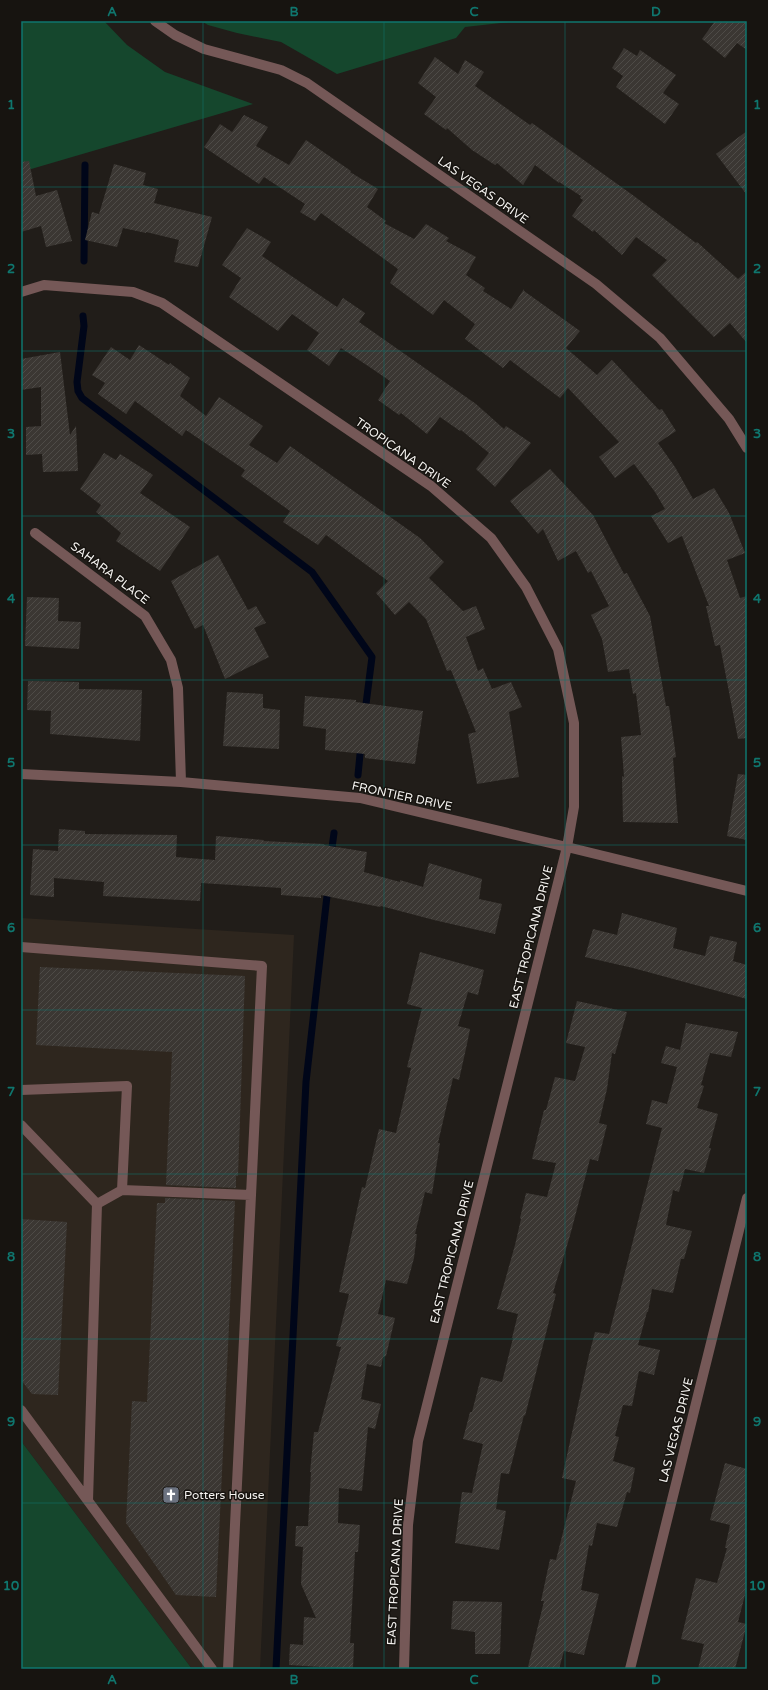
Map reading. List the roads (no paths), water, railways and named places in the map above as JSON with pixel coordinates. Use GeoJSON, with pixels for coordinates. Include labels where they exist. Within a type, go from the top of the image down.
{"type":"FeatureCollection","features":[{"type":"Feature","properties":{"kind":"street","name":"LAS VEGAS DRIVE"},"geometry":{"type":"LineString","coordinates":[[155,21],[175,35],[204,49],[281,70],[307,83],[596,284],[660,338],[729,419],[747,448]]}},
{"type":"Feature","properties":{"kind":"street","name":"TROPICANA DRIVE"},"geometry":{"type":"LineString","coordinates":[[21,292],[44,285],[125,291],[133,292],[162,303],[431,486],[491,538],[526,587],[558,649],[574,723],[574,807],[566,847]]}},
{"type":"Feature","properties":{"kind":"street","name":"SAHARA PLACE"},"geometry":{"type":"LineString","coordinates":[[35,533],[145,616],[149,622],[171,660],[178,688],[181,782]]}},
{"type":"Feature","properties":{"kind":"street","name":"FRONTIER DRIVE"},"geometry":{"type":"LineString","coordinates":[[21,774],[181,782],[360,798],[747,891]]}},
{"type":"Feature","properties":{"kind":"street","name":"EAST TROPICANA DRIVE"},"geometry":{"type":"LineString","coordinates":[[404,1669],[408,1525],[418,1441],[566,847]]}},
{"type":"Feature","properties":{"kind":"street"},"geometry":{"type":"LineString","coordinates":[[21,947],[262,966],[228,1669]]}},
{"type":"Feature","properties":{"kind":"street"},"geometry":{"type":"LineString","coordinates":[[21,1090],[127,1086],[122,1190]]}},
{"type":"Feature","properties":{"kind":"street"},"geometry":{"type":"LineString","coordinates":[[21,1125],[97,1204],[88,1501]]}},
{"type":"Feature","properties":{"kind":"street"},"geometry":{"type":"LineString","coordinates":[[97,1204],[122,1190],[251,1196]]}},
{"type":"Feature","properties":{"kind":"street","name":"LAS VEGAS DRIVE"},"geometry":{"type":"LineString","coordinates":[[630,1669],[747,1198]]}},
{"type":"Feature","properties":{"kind":"street"},"geometry":{"type":"LineString","coordinates":[[21,1410],[212,1669]]}},
{"type":"Feature","properties":{"kind":"waterway"},"geometry":{"type":"LineString","coordinates":[[84,261],[85,165]]}},
{"type":"Feature","properties":{"kind":"waterway"},"geometry":{"type":"LineString","coordinates":[[83,316],[84,326],[77,382],[78,391],[82,398],[312,572],[372,657],[365,712]]}},
{"type":"Feature","properties":{"kind":"waterway"},"geometry":{"type":"LineString","coordinates":[[358,775],[361,744]]}},
{"type":"Feature","properties":{"kind":"waterway"},"geometry":{"type":"LineString","coordinates":[[331,855],[334,833]]}},
{"type":"Feature","properties":{"kind":"waterway"},"geometry":{"type":"LineString","coordinates":[[276,1669],[306,1082],[328,887]]}},
{"type":"Feature","properties":{"kind":"place","name":"Potters House"},"geometry":{"type":"Point","coordinates":[171,1495]}}]}
